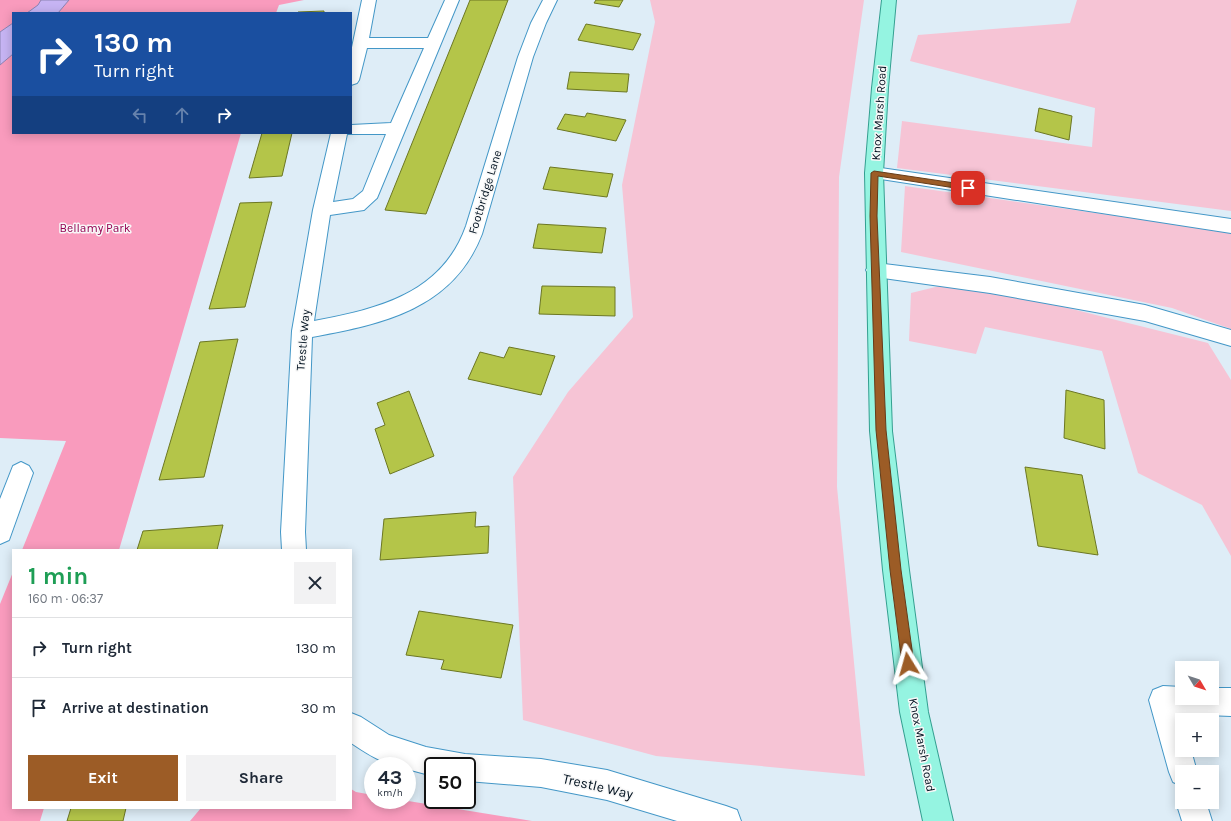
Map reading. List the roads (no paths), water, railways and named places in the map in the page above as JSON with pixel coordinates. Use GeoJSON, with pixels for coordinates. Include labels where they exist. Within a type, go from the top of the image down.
{"type":"FeatureCollection","features":[{"type":"Feature","properties":{"kind":"main road","name":"Knox Marsh Road"},"geometry":{"type":"LineString","coordinates":[[889,0],[880,88],[874,173],[881,430],[896,570],[914,712],[938,821]]}},
{"type":"Feature","properties":{"kind":"street"},"geometry":{"type":"LineString","coordinates":[[352,76],[361,43],[369,0]]}},
{"type":"Feature","properties":{"kind":"street"},"geometry":{"type":"LineString","coordinates":[[322,210],[358,205],[370,194],[452,0]]}},
{"type":"Feature","properties":{"kind":"street","name":"Footbridge Lane"},"geometry":{"type":"LineString","coordinates":[[302,331],[353,322],[378,315],[406,303],[429,290],[449,273],[465,250],[475,229],[528,47],[539,20],[550,0]]}},
{"type":"Feature","properties":{"kind":"street"},"geometry":{"type":"LineString","coordinates":[[361,43],[434,43]]}},
{"type":"Feature","properties":{"kind":"street"},"geometry":{"type":"LineString","coordinates":[[352,130],[397,128]]}},
{"type":"Feature","properties":{"kind":"street","name":"Trestle Way"},"geometry":{"type":"LineString","coordinates":[[294,549],[293,532],[302,331],[322,210],[339,134]]}},
{"type":"Feature","properties":{"kind":"street"},"geometry":{"type":"LineString","coordinates":[[874,173],[1231,226]]}},
{"type":"Feature","properties":{"kind":"street"},"geometry":{"type":"LineString","coordinates":[[876,270],[990,285],[1144,313],[1166,318],[1231,338]]}},
{"type":"Feature","properties":{"kind":"street"},"geometry":{"type":"LineString","coordinates":[[0,532],[21,473]]}},
{"type":"Feature","properties":{"kind":"street"},"geometry":{"type":"LineString","coordinates":[[1181,765],[1163,700],[1231,702]]}},
{"type":"Feature","properties":{"kind":"street"},"geometry":{"type":"LineString","coordinates":[[352,728],[382,746],[424,759]]}},
{"type":"Feature","properties":{"kind":"street","name":"Trestle Way"},"geometry":{"type":"LineString","coordinates":[[476,768],[541,774],[607,785],[726,821]]}},
{"type":"Feature","properties":{"kind":"street"},"geometry":{"type":"LineString","coordinates":[[1193,809],[1197,821]]}},
{"type":"Feature","properties":{"kind":"park label","name":"Bellamy Park"},"geometry":{"type":"Point","coordinates":[95,228]}}]}
